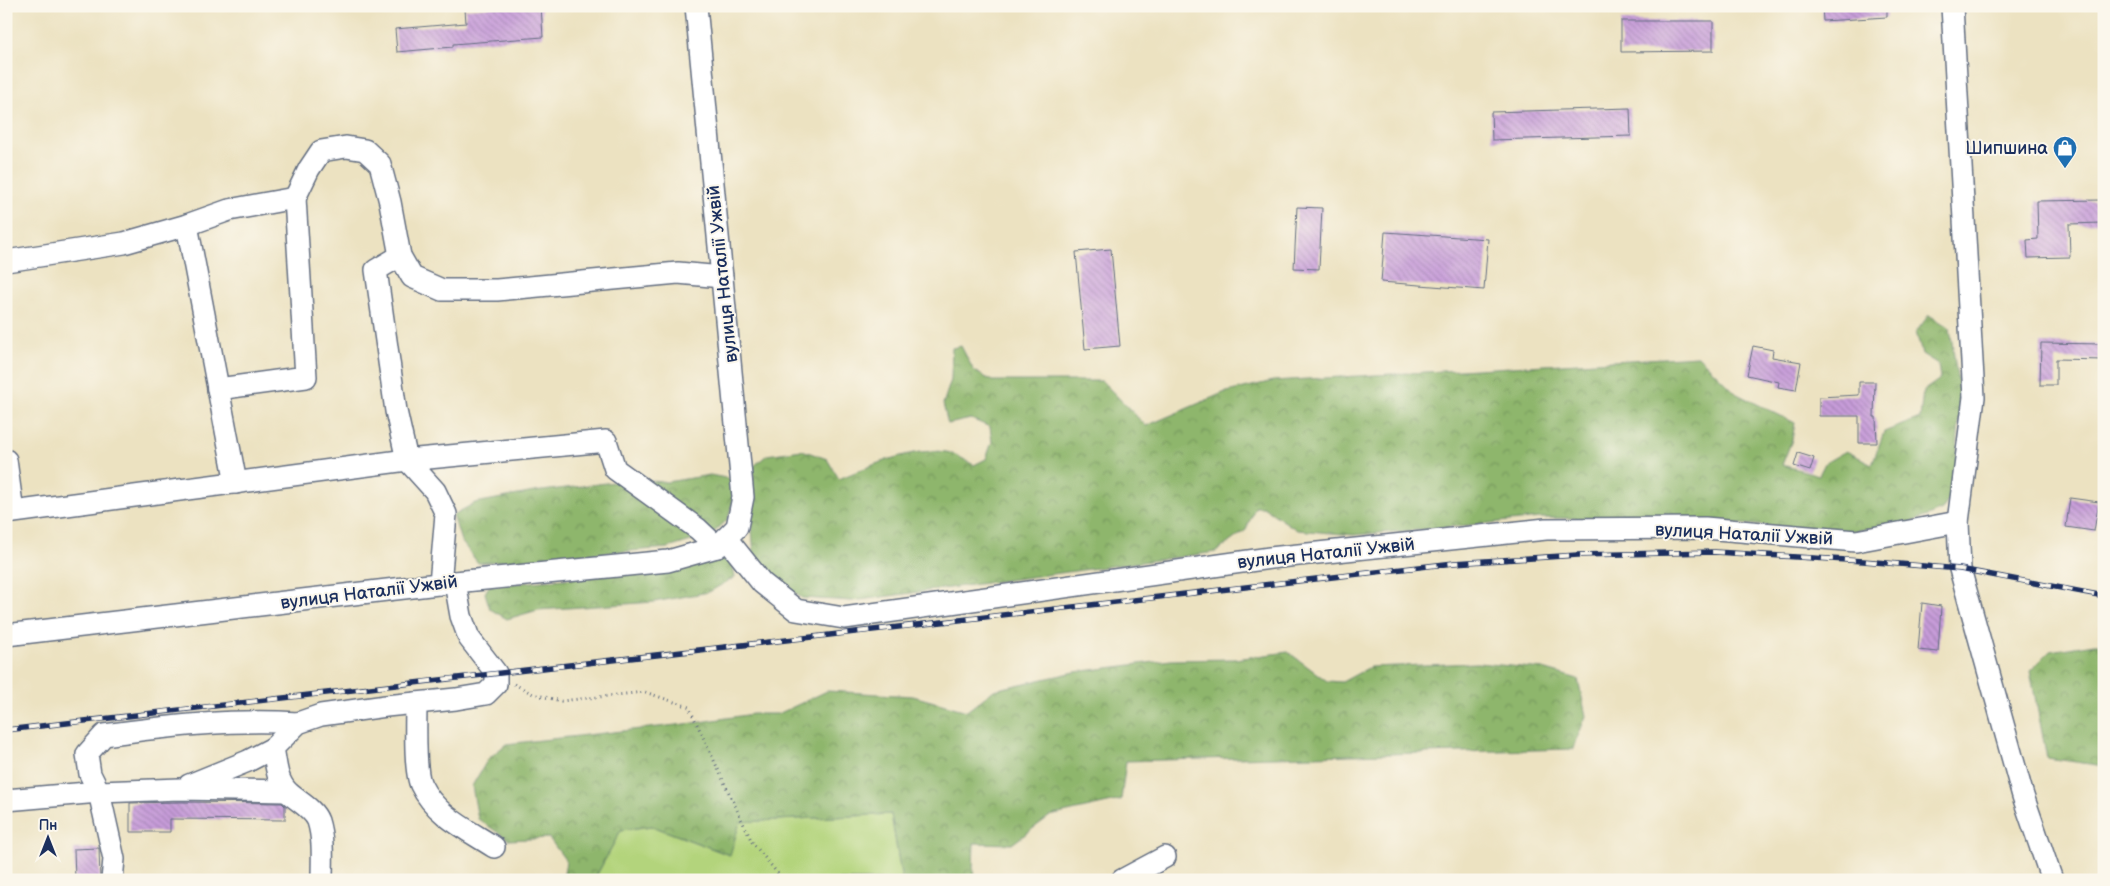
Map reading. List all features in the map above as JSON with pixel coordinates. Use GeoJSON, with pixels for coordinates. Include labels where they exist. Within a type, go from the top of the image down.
{"type":"FeatureCollection","features":[{"type":"Feature","properties":{"kind":"street","name":"вулиця Наталії Ужвій"},"geometry":{"type":"LineString","coordinates":[[6,635],[447,583],[668,561],[721,542],[737,527],[743,497],[696,6]]}},
{"type":"Feature","properties":{"kind":"street"},"geometry":{"type":"LineString","coordinates":[[1952,6],[1974,397],[1958,522],[1960,569],[1975,629],[2023,796],[2052,880]]}},
{"type":"Feature","properties":{"kind":"street"},"geometry":{"type":"LineString","coordinates":[[218,389],[306,377],[295,198],[308,169],[321,151],[346,147],[365,150],[380,164],[390,202],[400,256],[412,277],[442,290],[497,290],[678,273],[722,277]]}},
{"type":"Feature","properties":{"kind":"street"},"geometry":{"type":"LineString","coordinates":[[6,262],[124,243],[187,225],[229,210],[295,198]]}},
{"type":"Feature","properties":{"kind":"street"},"geometry":{"type":"LineString","coordinates":[[187,225],[236,483]]}},
{"type":"Feature","properties":{"kind":"street"},"geometry":{"type":"LineString","coordinates":[[112,880],[114,859],[99,792],[90,774],[88,754],[104,735],[170,726],[266,721],[298,723],[321,715],[456,700],[486,694],[496,684],[496,673],[469,638],[447,583],[446,514],[435,491],[407,460],[396,411],[376,270],[400,256]]}},
{"type":"Feature","properties":{"kind":"street"},"geometry":{"type":"LineString","coordinates":[[6,460],[10,513],[407,460],[606,441],[615,469],[698,528],[721,542]]}},
{"type":"Feature","properties":{"kind":"street","name":"вулиця Наталії Ужвій"},"geometry":{"type":"LineString","coordinates":[[721,542],[762,583],[796,610],[844,618],[1270,558],[1546,529],[1705,528],[1856,540],[1958,522]]}},
{"type":"Feature","properties":{"kind":"street"},"geometry":{"type":"LineString","coordinates":[[416,703],[416,749],[420,784],[441,812],[494,847]]}},
{"type":"Feature","properties":{"kind":"street"},"geometry":{"type":"LineString","coordinates":[[180,789],[248,761],[273,748],[298,723]]}},
{"type":"Feature","properties":{"kind":"street"},"geometry":{"type":"LineString","coordinates":[[273,748],[278,774],[286,791],[304,804],[317,820],[322,846],[322,880]]}},
{"type":"Feature","properties":{"kind":"street"},"geometry":{"type":"LineString","coordinates":[[6,800],[99,792],[180,789],[286,791]]}},
{"type":"Feature","properties":{"kind":"street"},"geometry":{"type":"LineString","coordinates":[[1122,880],[1165,857]]}},
{"type":"Feature","properties":{"kind":"path"},"geometry":{"type":"LineString","coordinates":[[496,673],[533,694],[561,701],[645,692],[689,707],[752,842],[782,880]]}},
{"type":"Feature","properties":{"kind":"green space"},"geometry":{"type":"Polygon","coordinates":[[[1929,315],[1950,328],[1960,398],[1955,489],[1942,510],[1907,524],[1852,531],[1659,519],[1540,518],[1354,535],[1297,530],[1263,507],[1255,507],[1246,530],[1216,552],[852,601],[802,598],[778,581],[754,555],[751,518],[754,466],[767,455],[802,450],[827,459],[839,479],[891,459],[919,452],[949,453],[957,455],[974,465],[986,459],[992,442],[990,427],[971,419],[948,424],[943,404],[951,380],[952,348],[961,346],[974,371],[992,381],[1102,381],[1146,426],[1223,393],[1273,381],[1698,356],[1737,394],[1795,423],[1792,440],[1782,465],[1819,475],[1825,463],[1846,451],[1872,464],[1884,432],[1920,418],[1923,391],[1940,379],[1938,364],[1922,354],[1916,332],[1929,315]]]}},
{"type":"Feature","properties":{"kind":"green space"},"geometry":{"type":"Polygon","coordinates":[[[710,475],[731,479],[734,497],[728,519],[711,535],[668,548],[478,563],[461,541],[453,515],[475,503],[534,492],[630,480],[667,482],[710,475]]]}},
{"type":"Feature","properties":{"kind":"green space"},"geometry":{"type":"Polygon","coordinates":[[[721,558],[732,564],[735,577],[709,592],[654,602],[538,610],[507,619],[490,609],[485,593],[489,586],[670,569],[721,558]]]}},
{"type":"Feature","properties":{"kind":"green space"},"geometry":{"type":"Polygon","coordinates":[[[2104,644],[2104,766],[2047,758],[2030,671],[2050,651],[2104,644]]]}},
{"type":"Feature","properties":{"kind":"green space"},"geometry":{"type":"Polygon","coordinates":[[[1288,652],[1327,681],[1342,682],[1370,667],[1478,663],[1543,669],[1578,679],[1586,716],[1573,749],[1126,761],[1121,800],[1050,816],[1012,844],[974,843],[973,868],[977,880],[902,880],[891,814],[740,822],[730,855],[652,826],[621,830],[594,880],[563,880],[566,861],[549,838],[509,840],[478,819],[472,786],[488,759],[506,744],[694,723],[753,714],[778,714],[827,691],[913,696],[967,711],[994,690],[1075,672],[1171,660],[1235,659],[1288,652]]]}},
{"type":"Feature","properties":{"kind":"green space"},"geometry":{"type":"Polygon","coordinates":[[[891,814],[902,880],[594,880],[621,830],[652,826],[729,855],[740,822],[891,814]]]}},
{"type":"Feature","properties":{"kind":"building"},"geometry":{"type":"Polygon","coordinates":[[[501,6],[541,6],[543,37],[453,44],[453,47],[397,52],[395,29],[466,23],[465,9],[501,6]]]}},
{"type":"Feature","properties":{"kind":"building"},"geometry":{"type":"Polygon","coordinates":[[[1822,6],[1887,6],[1887,17],[1823,21],[1822,6]]]}},
{"type":"Feature","properties":{"kind":"building"},"geometry":{"type":"Polygon","coordinates":[[[1621,21],[1713,21],[1713,51],[1621,52],[1621,21]]]}},
{"type":"Feature","properties":{"kind":"building"},"geometry":{"type":"Polygon","coordinates":[[[1630,108],[1631,136],[1492,140],[1491,112],[1630,108]]]}},
{"type":"Feature","properties":{"kind":"building"},"geometry":{"type":"Polygon","coordinates":[[[2101,200],[2102,223],[2069,224],[2070,257],[2028,258],[2027,240],[2038,239],[2037,201],[2101,200]]]}},
{"type":"Feature","properties":{"kind":"building"},"geometry":{"type":"Polygon","coordinates":[[[1297,207],[1322,208],[1319,269],[1294,268],[1297,207]]]}},
{"type":"Feature","properties":{"kind":"building"},"geometry":{"type":"Polygon","coordinates":[[[1385,232],[1488,239],[1484,290],[1381,282],[1385,232]]]}},
{"type":"Feature","properties":{"kind":"building"},"geometry":{"type":"Polygon","coordinates":[[[1111,249],[1120,346],[1085,349],[1076,252],[1111,249]]]}},
{"type":"Feature","properties":{"kind":"building"},"geometry":{"type":"Polygon","coordinates":[[[2041,343],[2104,344],[2104,360],[2056,359],[2056,385],[2040,385],[2041,343]]]}},
{"type":"Feature","properties":{"kind":"building"},"geometry":{"type":"Polygon","coordinates":[[[1753,346],[1773,350],[1772,357],[1801,362],[1796,390],[1778,387],[1779,382],[1747,375],[1753,346]]]}},
{"type":"Feature","properties":{"kind":"building"},"geometry":{"type":"Polygon","coordinates":[[[1859,382],[1875,382],[1874,417],[1876,417],[1877,443],[1859,443],[1859,416],[1819,416],[1819,397],[1859,395],[1859,382]]]}},
{"type":"Feature","properties":{"kind":"building"},"geometry":{"type":"Polygon","coordinates":[[[1798,453],[1814,458],[1810,471],[1794,466],[1798,453]]]}},
{"type":"Feature","properties":{"kind":"building"},"geometry":{"type":"Polygon","coordinates":[[[2070,498],[2099,502],[2094,531],[2066,527],[2070,498]]]}},
{"type":"Feature","properties":{"kind":"building"},"geometry":{"type":"Polygon","coordinates":[[[1922,603],[1941,606],[1938,652],[1918,650],[1922,603]]]}},
{"type":"Feature","properties":{"kind":"building"},"geometry":{"type":"Polygon","coordinates":[[[130,803],[282,803],[285,806],[285,820],[170,819],[170,832],[130,832],[130,803]]]}},
{"type":"Feature","properties":{"kind":"building"},"geometry":{"type":"Polygon","coordinates":[[[99,848],[100,880],[75,880],[74,849],[99,848]]]}},
{"type":"Feature","properties":{"kind":"railway"},"geometry":{"type":"LineString","coordinates":[[6,730],[1454,563],[1578,555],[1715,552],[1863,561],[1960,569],[2104,596]]}},
{"type":"Feature","properties":{"kind":"place","name":"Шипшина"},"geometry":{"type":"Point","coordinates":[2065,169]}}]}
